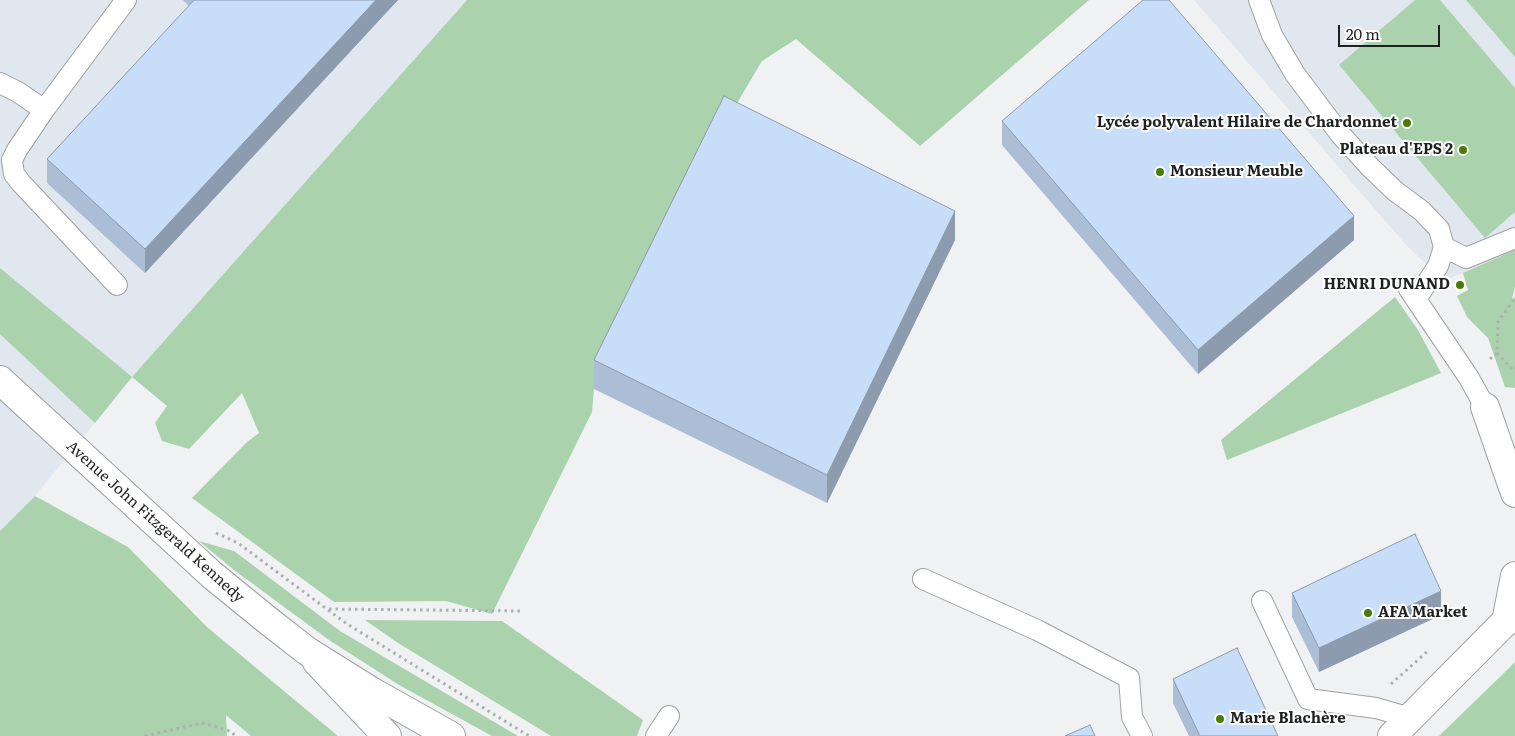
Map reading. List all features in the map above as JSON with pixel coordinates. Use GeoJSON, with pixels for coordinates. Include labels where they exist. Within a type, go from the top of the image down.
{"type":"FeatureCollection","features":[{"type":"Feature","properties":{"kind":"main road","name":"Avenue John Fitzgerald Kennedy"},"geometry":{"type":"LineString","coordinates":[[2,384],[212,575],[307,651],[451,736]]}},
{"type":"Feature","properties":{"kind":"main road"},"geometry":{"type":"LineString","coordinates":[[1485,407],[1515,430]]}},
{"type":"Feature","properties":{"kind":"main road"},"geometry":{"type":"LineString","coordinates":[[1485,407],[1515,493]]}},
{"type":"Feature","properties":{"kind":"main road"},"geometry":{"type":"LineString","coordinates":[[1401,727],[1512,617],[1515,576]]}},
{"type":"Feature","properties":{"kind":"main road","name":"Avenue John Fitzgerald Kennedy"},"geometry":{"type":"LineString","coordinates":[[307,651],[387,736]]}},
{"type":"Feature","properties":{"kind":"lane"},"geometry":{"type":"LineString","coordinates":[[117,285],[21,184],[14,174],[12,160],[44,110],[126,0]]}},
{"type":"Feature","properties":{"kind":"lane"},"geometry":{"type":"LineString","coordinates":[[1259,0],[1272,35],[1295,74],[1340,134],[1370,168],[1395,191],[1422,211],[1439,229],[1444,247],[1438,266],[1412,293],[1469,378],[1485,407]]}},
{"type":"Feature","properties":{"kind":"lane"},"geometry":{"type":"LineString","coordinates":[[0,83],[18,92],[44,110]]}},
{"type":"Feature","properties":{"kind":"lane"},"geometry":{"type":"LineString","coordinates":[[1444,247],[1466,258],[1515,238]]}},
{"type":"Feature","properties":{"kind":"lane"},"geometry":{"type":"LineString","coordinates":[[923,579],[1037,630],[1129,678],[1132,717],[1142,736]]}},
{"type":"Feature","properties":{"kind":"lane"},"geometry":{"type":"LineString","coordinates":[[1262,601],[1308,700],[1376,708],[1401,727]]}},
{"type":"Feature","properties":{"kind":"lane"},"geometry":{"type":"LineString","coordinates":[[656,736],[669,716]]}},
{"type":"Feature","properties":{"kind":"path"},"geometry":{"type":"LineString","coordinates":[[1515,298],[1498,322],[1497,353],[1515,372]]}},
{"type":"Feature","properties":{"kind":"path"},"geometry":{"type":"LineString","coordinates":[[1469,378],[1497,353]]}},
{"type":"Feature","properties":{"kind":"path"},"geometry":{"type":"LineString","coordinates":[[214,532],[238,543],[347,624],[529,736]]}},
{"type":"Feature","properties":{"kind":"path"},"geometry":{"type":"LineString","coordinates":[[329,609],[521,611]]}},
{"type":"Feature","properties":{"kind":"path"},"geometry":{"type":"LineString","coordinates":[[145,736],[202,723],[230,732],[236,736]]}},
{"type":"Feature","properties":{"kind":"shaded area"},"geometry":{"type":"Polygon","coordinates":[[[0,0],[467,0],[132,377],[35,496],[0,531],[0,0]]]}},
{"type":"Feature","properties":{"kind":"shaded area","name":"Lycée polyvalent Hilaire de Chardonnet"},"geometry":{"type":"Polygon","coordinates":[[[1194,0],[1515,0],[1515,250],[1444,281],[1406,245],[1194,0]]]}},
{"type":"Feature","properties":{"kind":"green space"},"geometry":{"type":"Polygon","coordinates":[[[467,0],[1089,0],[920,146],[796,39],[762,61],[724,125],[594,388],[592,412],[492,614],[446,601],[334,602],[192,498],[247,442],[259,433],[242,393],[189,449],[162,441],[155,423],[167,406],[132,377],[467,0]]]}},
{"type":"Feature","properties":{"kind":"green space","name":"Plateau d'EPS 2"},"geometry":{"type":"Polygon","coordinates":[[[1415,0],[1440,0],[1515,88],[1515,212],[1485,238],[1339,65],[1415,0]]]}},
{"type":"Feature","properties":{"kind":"green space"},"geometry":{"type":"Polygon","coordinates":[[[1466,0],[1515,0],[1515,57],[1466,0]]]}},
{"type":"Feature","properties":{"kind":"green space"},"geometry":{"type":"Polygon","coordinates":[[[1515,250],[1515,286],[1512,299],[1515,297],[1515,388],[1505,387],[1488,338],[1467,317],[1457,296],[1468,290],[1463,273],[1515,250]]]}},
{"type":"Feature","properties":{"kind":"green space"},"geometry":{"type":"Polygon","coordinates":[[[0,268],[132,377],[95,423],[0,334],[0,268]]]}},
{"type":"Feature","properties":{"kind":"green space"},"geometry":{"type":"Polygon","coordinates":[[[1395,297],[1418,330],[1441,373],[1227,460],[1221,440],[1395,297]]]}},
{"type":"Feature","properties":{"kind":"green space"},"geometry":{"type":"Polygon","coordinates":[[[35,496],[128,547],[207,627],[338,736],[251,736],[226,715],[227,736],[0,736],[0,531],[35,496]]]}},
{"type":"Feature","properties":{"kind":"green space"},"geometry":{"type":"Polygon","coordinates":[[[199,541],[234,551],[340,631],[518,736],[492,736],[399,685],[329,640],[234,570],[199,541]]]}},
{"type":"Feature","properties":{"kind":"green space"},"geometry":{"type":"Polygon","coordinates":[[[365,620],[502,621],[643,720],[637,736],[551,736],[398,643],[365,620]]]}},
{"type":"Feature","properties":{"kind":"green space"},"geometry":{"type":"Polygon","coordinates":[[[1515,662],[1515,736],[1439,736],[1507,670],[1515,662]]]}},
{"type":"Feature","properties":{"kind":"building"},"geometry":{"type":"Polygon","coordinates":[[[194,0],[376,0],[145,249],[47,159],[194,0]]]}},
{"type":"Feature","properties":{"kind":"building","name":"Monsieur Meuble"},"geometry":{"type":"Polygon","coordinates":[[[1143,0],[1169,0],[1354,216],[1198,350],[1002,121],[1143,0]]]}},
{"type":"Feature","properties":{"kind":"building"},"geometry":{"type":"Polygon","coordinates":[[[724,96],[955,211],[827,475],[594,360],[724,96]]]}},
{"type":"Feature","properties":{"kind":"building","name":"AFA Market"},"geometry":{"type":"Polygon","coordinates":[[[1415,534],[1441,591],[1319,648],[1292,593],[1415,534]]]}},
{"type":"Feature","properties":{"kind":"building","name":"Marie Blachère"},"geometry":{"type":"Polygon","coordinates":[[[1237,648],[1278,736],[1200,736],[1173,679],[1237,648]]]}},
{"type":"Feature","properties":{"kind":"building"},"geometry":{"type":"Polygon","coordinates":[[[1090,725],[1095,736],[1065,736],[1090,725]]]}},
{"type":"Feature","properties":{"kind":"place","name":"Lycée polyvalent Hilaire de Chardonnet"},"geometry":{"type":"Point","coordinates":[1407,123]}},
{"type":"Feature","properties":{"kind":"place","name":"Plateau d'EPS 2"},"geometry":{"type":"Point","coordinates":[1463,150]}},
{"type":"Feature","properties":{"kind":"place","name":"Monsieur Meuble"},"geometry":{"type":"Point","coordinates":[1160,172]}},
{"type":"Feature","properties":{"kind":"place","name":"HENRI DUNAND"},"geometry":{"type":"Point","coordinates":[1460,285]}},
{"type":"Feature","properties":{"kind":"place","name":"AFA Market"},"geometry":{"type":"Point","coordinates":[1368,613]}},
{"type":"Feature","properties":{"kind":"place","name":"Marie Blachère"},"geometry":{"type":"Point","coordinates":[1220,719]}}]}
